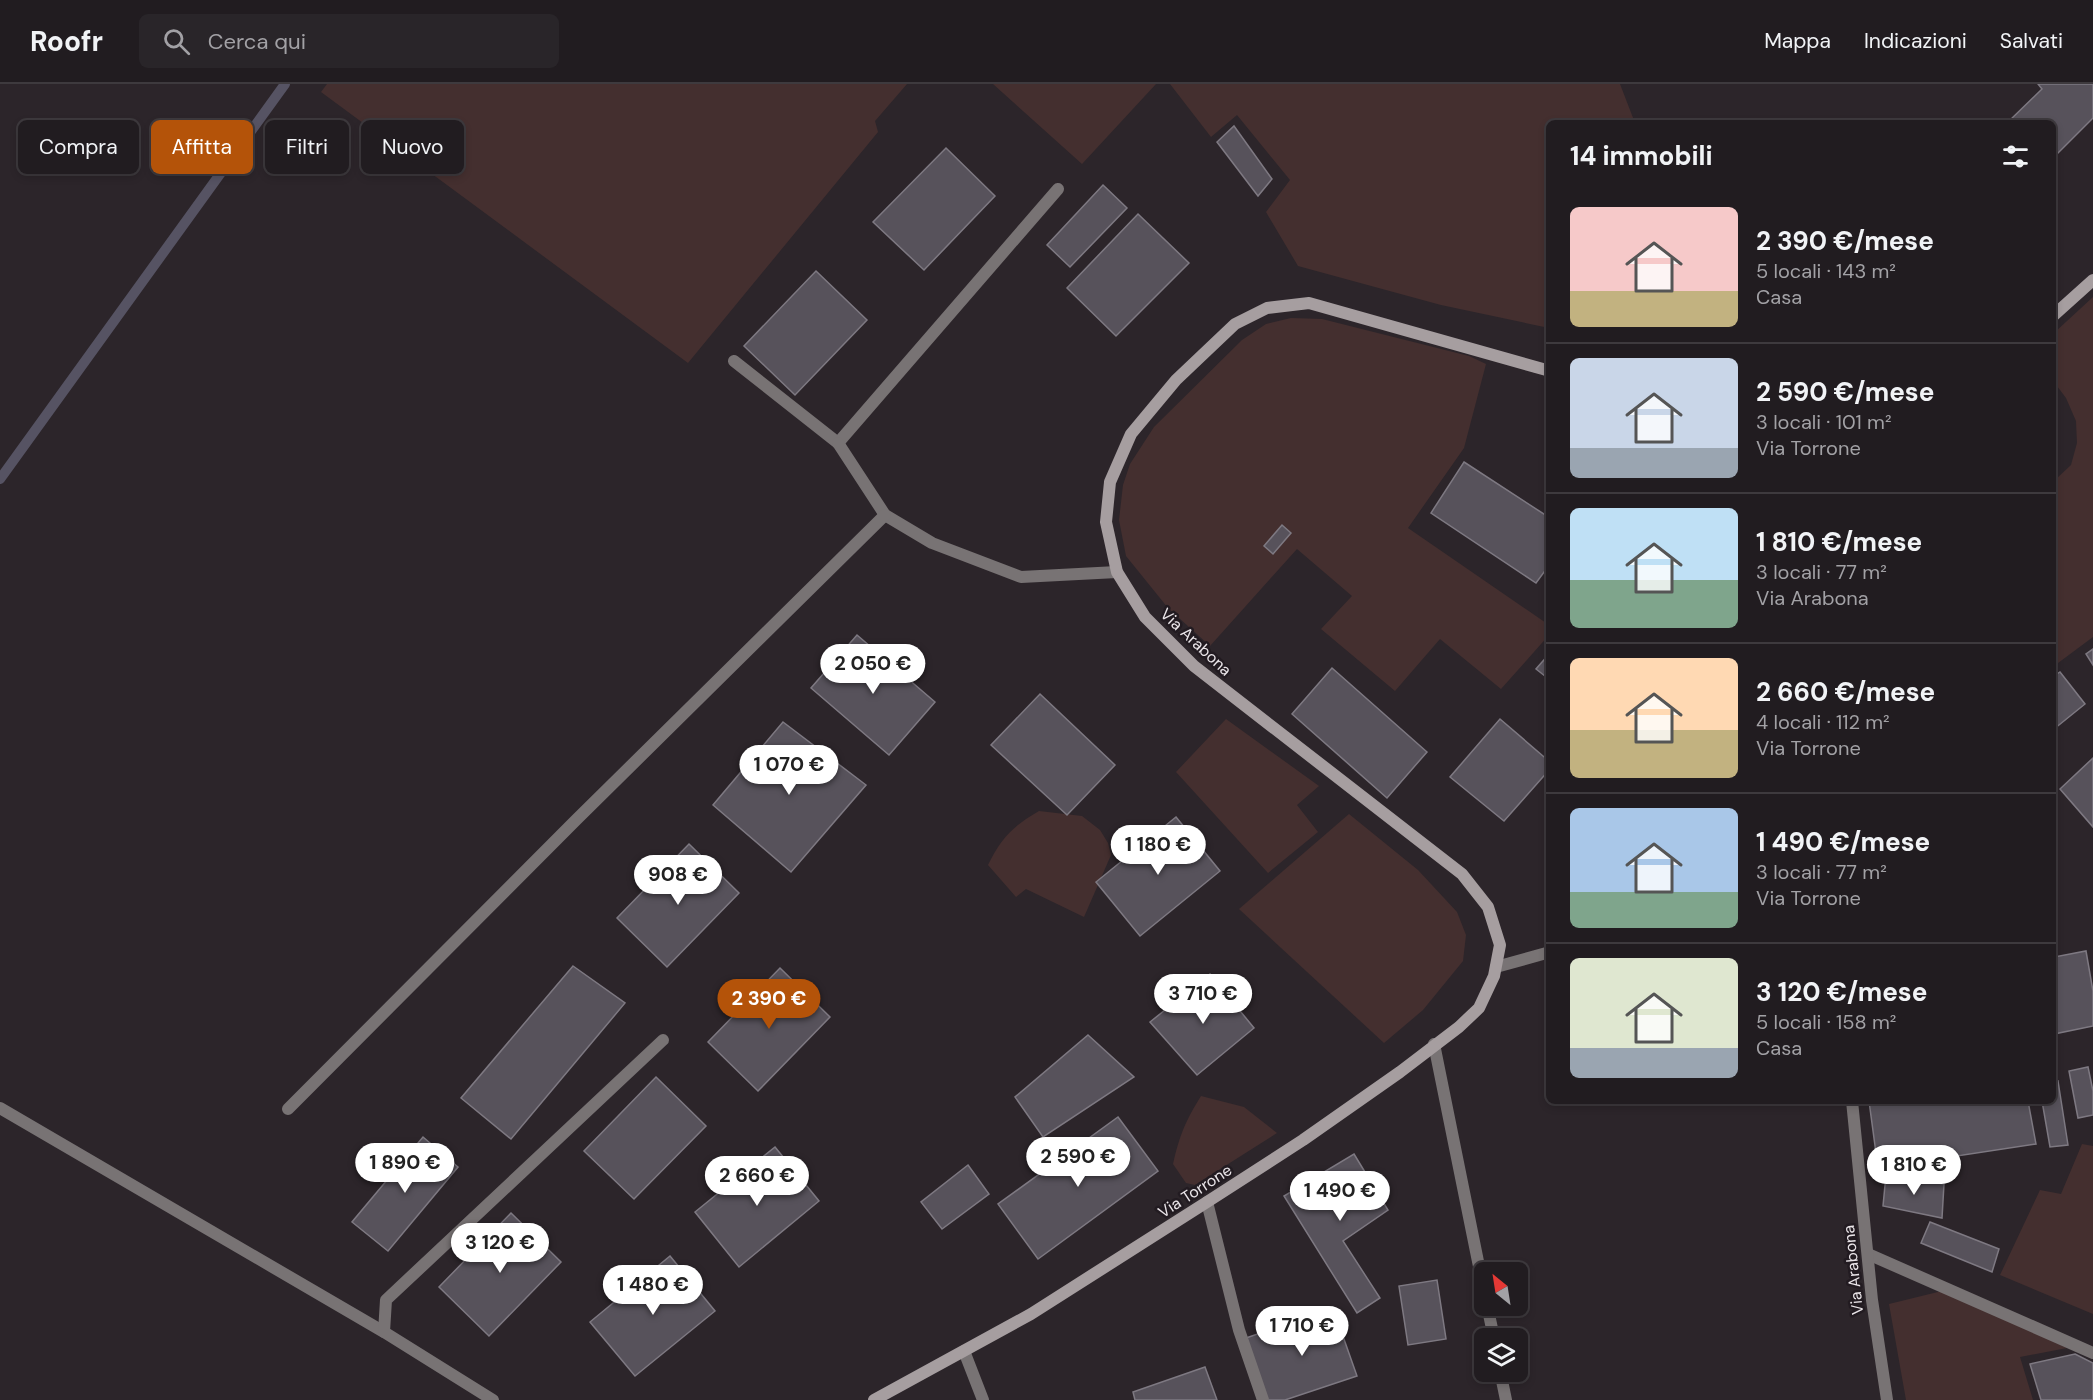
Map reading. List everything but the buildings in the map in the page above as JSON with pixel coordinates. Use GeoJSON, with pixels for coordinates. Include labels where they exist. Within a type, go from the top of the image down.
{"type":"FeatureCollection","features":[{"type":"Feature","properties":{"kind":"main road"},"geometry":{"type":"LineString","coordinates":[[2056,313],[2093,280]]}},
{"type":"Feature","properties":{"kind":"main road","name":"Via Arabona"},"geometry":{"type":"LineString","coordinates":[[1496,967],[1500,945],[1488,907],[1462,874],[1194,666],[1145,617],[1118,572],[1106,522],[1110,482],[1131,434],[1176,380],[1235,324],[1267,308],[1309,303],[1546,369]]}},
{"type":"Feature","properties":{"kind":"main road","name":"Via Torrone"},"geometry":{"type":"LineString","coordinates":[[874,1400],[1031,1314],[1312,1134],[1459,1027],[1479,1008],[1496,967]]}},
{"type":"Feature","properties":{"kind":"street"},"geometry":{"type":"LineString","coordinates":[[838,443],[1058,189]]}},
{"type":"Feature","properties":{"kind":"street"},"geometry":{"type":"LineString","coordinates":[[734,361],[838,443],[885,515],[932,543],[1021,577],[1118,572]]}},
{"type":"Feature","properties":{"kind":"street"},"geometry":{"type":"LineString","coordinates":[[288,1109],[885,515]]}},
{"type":"Feature","properties":{"kind":"street"},"geometry":{"type":"LineString","coordinates":[[1496,967],[1546,953]]}},
{"type":"Feature","properties":{"kind":"street"},"geometry":{"type":"LineString","coordinates":[[384,1332],[386,1300],[663,1040]]}},
{"type":"Feature","properties":{"kind":"street"},"geometry":{"type":"LineString","coordinates":[[1434,1044],[1478,1262]]}},
{"type":"Feature","properties":{"kind":"street","name":"Via Arabona"},"geometry":{"type":"LineString","coordinates":[[1852,1104],[1872,1299],[1887,1400]]}},
{"type":"Feature","properties":{"kind":"street"},"geometry":{"type":"LineString","coordinates":[[0,1108],[384,1332],[493,1400]]}},
{"type":"Feature","properties":{"kind":"street"},"geometry":{"type":"LineString","coordinates":[[1208,1202],[1239,1330],[1263,1400]]}},
{"type":"Feature","properties":{"kind":"street"},"geometry":{"type":"LineString","coordinates":[[1868,1254],[2093,1353]]}},
{"type":"Feature","properties":{"kind":"street"},"geometry":{"type":"LineString","coordinates":[[964,1351],[983,1400]]}},
{"type":"Feature","properties":{"kind":"street"},"geometry":{"type":"LineString","coordinates":[[1502,1382],[1506,1400]]}},
{"type":"Feature","properties":{"kind":"shaded area"},"geometry":{"type":"Polygon","coordinates":[[[327,84],[907,84],[875,121],[878,132],[688,363],[432,174],[464,174],[464,120],[361,122],[321,92],[327,84]]]}},
{"type":"Feature","properties":{"kind":"shaded area"},"geometry":{"type":"Polygon","coordinates":[[[993,84],[1156,84],[1082,164],[993,84]]]}},
{"type":"Feature","properties":{"kind":"shaded area"},"geometry":{"type":"Polygon","coordinates":[[[1170,84],[1620,84],[1634,120],[1546,120],[1546,327],[1441,305],[1298,266],[1266,212],[1290,180],[1237,115],[1211,137],[1170,84]]]}},
{"type":"Feature","properties":{"kind":"shaded area"},"geometry":{"type":"Polygon","coordinates":[[[2093,297],[2093,637],[2056,665],[2056,479],[2071,465],[2077,443],[2076,421],[2066,398],[2056,385],[2056,331],[2093,297]]]}},
{"type":"Feature","properties":{"kind":"shaded area"},"geometry":{"type":"Polygon","coordinates":[[[1291,318],[1322,319],[1469,356],[1486,364],[1464,448],[1408,528],[1546,623],[1546,638],[1501,689],[1440,639],[1395,691],[1321,629],[1352,596],[1297,549],[1210,646],[1168,608],[1126,556],[1119,520],[1123,485],[1130,464],[1154,427],[1242,340],[1266,324],[1291,318]]]}},
{"type":"Feature","properties":{"kind":"shaded area"},"geometry":{"type":"Polygon","coordinates":[[[1226,719],[1319,786],[1297,805],[1318,832],[1268,873],[1176,772],[1226,719]]]}},
{"type":"Feature","properties":{"kind":"shaded area"},"geometry":{"type":"Polygon","coordinates":[[[1039,811],[1082,816],[1100,830],[1108,843],[1111,855],[1084,917],[1026,889],[1016,897],[988,865],[998,847],[1009,834],[1039,811]]]}},
{"type":"Feature","properties":{"kind":"shaded area"},"geometry":{"type":"Polygon","coordinates":[[[1349,814],[1418,870],[1457,912],[1466,935],[1463,961],[1423,1010],[1384,1043],[1239,909],[1349,814]]]}},
{"type":"Feature","properties":{"kind":"shaded area"},"geometry":{"type":"Polygon","coordinates":[[[1201,1096],[1244,1107],[1277,1133],[1195,1185],[1186,1183],[1173,1164],[1184,1128],[1201,1096]]]}},
{"type":"Feature","properties":{"kind":"shaded area"},"geometry":{"type":"Polygon","coordinates":[[[2082,1144],[2093,1146],[2093,1314],[2000,1275],[2040,1190],[2061,1194],[2082,1144]]]}},
{"type":"Feature","properties":{"kind":"shaded area"},"geometry":{"type":"Polygon","coordinates":[[[1946,1290],[2067,1348],[2020,1357],[2033,1400],[1906,1400],[1889,1304],[1946,1290]]]}},
{"type":"Feature","properties":{"kind":"waterway"},"geometry":{"type":"LineString","coordinates":[[0,479],[285,84]]}}]}
